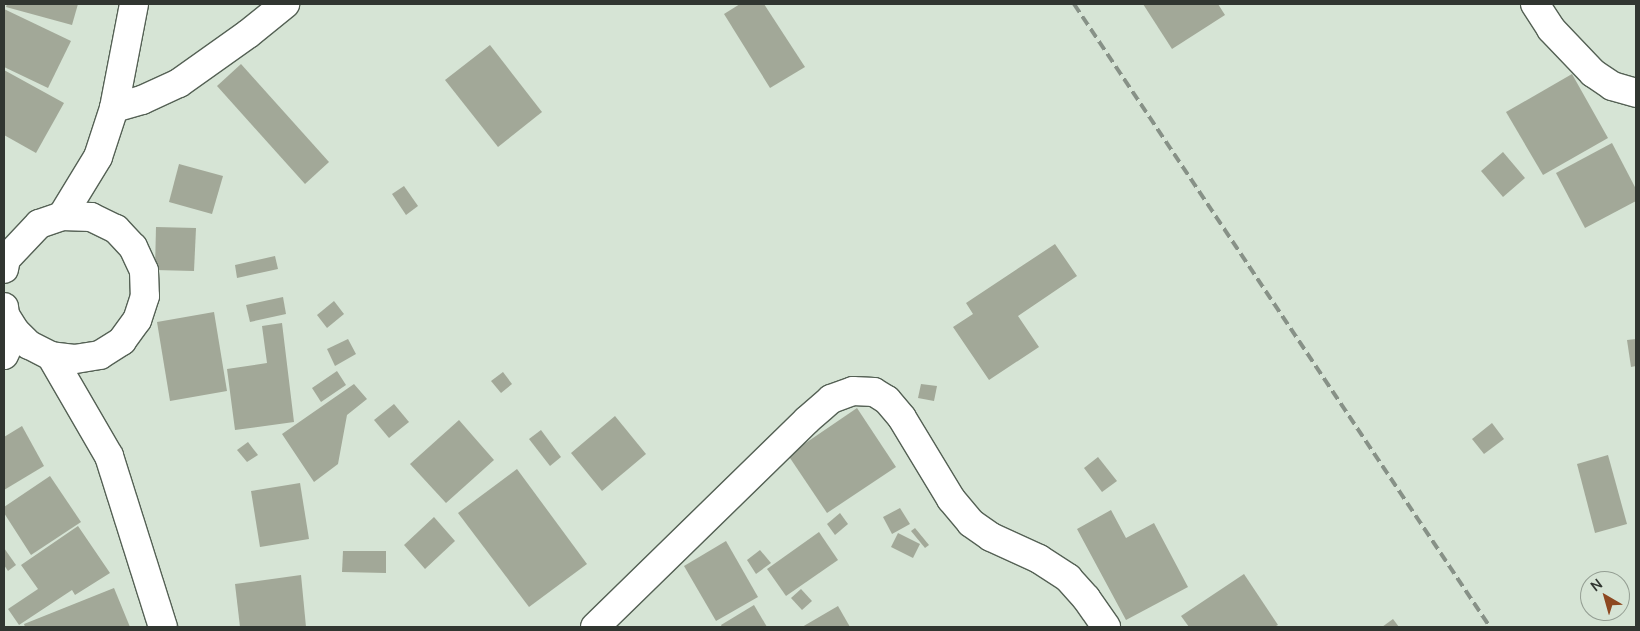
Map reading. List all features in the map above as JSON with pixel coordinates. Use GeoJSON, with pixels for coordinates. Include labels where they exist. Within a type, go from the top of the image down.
{"type":"FeatureCollection","features":[{"type":"Feature","properties":{"kind":"street"},"geometry":{"type":"LineString","coordinates":[[62,216],[98,157],[114,108],[134,4]]}},
{"type":"Feature","properties":{"kind":"street"},"geometry":{"type":"LineString","coordinates":[[114,108],[142,100],[179,83],[248,34],[285,4]]}},
{"type":"Feature","properties":{"kind":"street"},"geometry":{"type":"LineString","coordinates":[[1534,4],[1551,29],[1592,73],[1612,86],[1636,93]]}},
{"type":"Feature","properties":{"kind":"street"},"geometry":{"type":"LineString","coordinates":[[4,307],[9,343],[29,345],[51,356],[74,360],[100,354],[122,341],[137,320],[145,296],[144,271],[133,247],[116,229],[90,217],[62,216],[39,224],[5,263]]}},
{"type":"Feature","properties":{"kind":"street"},"geometry":{"type":"LineString","coordinates":[[51,356],[109,456],[163,627]]}},
{"type":"Feature","properties":{"kind":"street"},"geometry":{"type":"LineString","coordinates":[[595,627],[807,420],[831,399],[853,391],[874,392],[887,400],[902,418],[951,499],[971,523],[991,537],[1039,559],[1068,578],[1086,598],[1106,627]]}},
{"type":"Feature","properties":{"kind":"building"},"geometry":{"type":"Polygon","coordinates":[[[7,4],[78,4],[72,25],[6,7],[7,4]]]}},
{"type":"Feature","properties":{"kind":"building"},"geometry":{"type":"Polygon","coordinates":[[[740,4],[764,4],[805,67],[770,88],[724,14],[740,4]]]}},
{"type":"Feature","properties":{"kind":"building"},"geometry":{"type":"Polygon","coordinates":[[[1143,4],[1218,4],[1225,15],[1172,49],[1143,4]]]}},
{"type":"Feature","properties":{"kind":"building"},"geometry":{"type":"Polygon","coordinates":[[[4,9],[71,41],[48,88],[4,67],[4,9]]]}},
{"type":"Feature","properties":{"kind":"building"},"geometry":{"type":"Polygon","coordinates":[[[490,45],[542,112],[498,147],[445,80],[490,45]]]}},
{"type":"Feature","properties":{"kind":"building"},"geometry":{"type":"Polygon","coordinates":[[[241,64],[329,162],[305,184],[217,86],[241,64]]]}},
{"type":"Feature","properties":{"kind":"building"},"geometry":{"type":"Polygon","coordinates":[[[4,70],[64,103],[36,153],[4,135],[4,70]]]}},
{"type":"Feature","properties":{"kind":"building"},"geometry":{"type":"Polygon","coordinates":[[[1572,74],[1608,138],[1543,175],[1506,112],[1572,74]]]}},
{"type":"Feature","properties":{"kind":"building"},"geometry":{"type":"Polygon","coordinates":[[[1612,143],[1636,189],[1636,201],[1585,228],[1556,173],[1612,143]]]}},
{"type":"Feature","properties":{"kind":"building"},"geometry":{"type":"Polygon","coordinates":[[[1503,152],[1525,178],[1503,197],[1481,171],[1503,152]]]}},
{"type":"Feature","properties":{"kind":"building"},"geometry":{"type":"Polygon","coordinates":[[[179,164],[223,176],[212,214],[169,202],[179,164]]]}},
{"type":"Feature","properties":{"kind":"building"},"geometry":{"type":"Polygon","coordinates":[[[404,186],[418,206],[406,215],[392,194],[404,186]]]}},
{"type":"Feature","properties":{"kind":"building"},"geometry":{"type":"Polygon","coordinates":[[[156,227],[196,228],[194,271],[155,270],[156,227]]]}},
{"type":"Feature","properties":{"kind":"building"},"geometry":{"type":"Polygon","coordinates":[[[1055,244],[1077,276],[1018,316],[1039,347],[989,380],[953,327],[973,314],[966,303],[1055,244]]]}},
{"type":"Feature","properties":{"kind":"building"},"geometry":{"type":"Polygon","coordinates":[[[275,256],[278,269],[237,278],[235,265],[275,256]]]}},
{"type":"Feature","properties":{"kind":"building"},"geometry":{"type":"Polygon","coordinates":[[[283,297],[286,314],[250,322],[246,305],[283,297]]]}},
{"type":"Feature","properties":{"kind":"building"},"geometry":{"type":"Polygon","coordinates":[[[334,301],[344,314],[327,328],[317,315],[334,301]]]}},
{"type":"Feature","properties":{"kind":"building"},"geometry":{"type":"Polygon","coordinates":[[[214,312],[227,391],[170,401],[157,322],[214,312]]]}},
{"type":"Feature","properties":{"kind":"building"},"geometry":{"type":"Polygon","coordinates":[[[282,323],[294,422],[235,430],[227,369],[267,363],[262,326],[282,323]]]}},
{"type":"Feature","properties":{"kind":"building"},"geometry":{"type":"Polygon","coordinates":[[[348,339],[356,354],[335,366],[327,349],[348,339]]]}},
{"type":"Feature","properties":{"kind":"building"},"geometry":{"type":"Polygon","coordinates":[[[1636,339],[1636,366],[1631,367],[1627,340],[1636,339]]]}},
{"type":"Feature","properties":{"kind":"building"},"geometry":{"type":"Polygon","coordinates":[[[337,371],[346,385],[321,402],[312,388],[337,371]]]}},
{"type":"Feature","properties":{"kind":"building"},"geometry":{"type":"Polygon","coordinates":[[[503,372],[512,384],[501,393],[491,381],[503,372]]]}},
{"type":"Feature","properties":{"kind":"building"},"geometry":{"type":"Polygon","coordinates":[[[354,384],[367,399],[347,415],[338,464],[314,482],[282,434],[354,384]]]}},
{"type":"Feature","properties":{"kind":"building"},"geometry":{"type":"Polygon","coordinates":[[[921,384],[937,386],[934,401],[918,398],[921,384]]]}},
{"type":"Feature","properties":{"kind":"building"},"geometry":{"type":"Polygon","coordinates":[[[394,404],[409,422],[389,438],[374,420],[394,404]]]}},
{"type":"Feature","properties":{"kind":"building"},"geometry":{"type":"Polygon","coordinates":[[[857,408],[896,467],[827,513],[788,455],[857,408]]]}},
{"type":"Feature","properties":{"kind":"building"},"geometry":{"type":"Polygon","coordinates":[[[615,416],[646,454],[602,491],[571,453],[615,416]]]}},
{"type":"Feature","properties":{"kind":"building"},"geometry":{"type":"Polygon","coordinates":[[[459,420],[494,460],[446,503],[410,464],[459,420]]]}},
{"type":"Feature","properties":{"kind":"building"},"geometry":{"type":"Polygon","coordinates":[[[1492,423],[1504,439],[1484,454],[1472,439],[1492,423]]]}},
{"type":"Feature","properties":{"kind":"building"},"geometry":{"type":"Polygon","coordinates":[[[22,426],[44,466],[4,490],[4,437],[22,426]]]}},
{"type":"Feature","properties":{"kind":"building"},"geometry":{"type":"Polygon","coordinates":[[[541,430],[561,457],[550,466],[529,439],[541,430]]]}},
{"type":"Feature","properties":{"kind":"building"},"geometry":{"type":"Polygon","coordinates":[[[248,442],[258,455],[247,462],[237,450],[248,442]]]}},
{"type":"Feature","properties":{"kind":"building"},"geometry":{"type":"Polygon","coordinates":[[[1608,455],[1627,524],[1595,533],[1577,464],[1608,455]]]}},
{"type":"Feature","properties":{"kind":"building"},"geometry":{"type":"Polygon","coordinates":[[[1098,457],[1117,481],[1102,492],[1084,468],[1098,457]]]}},
{"type":"Feature","properties":{"kind":"building"},"geometry":{"type":"Polygon","coordinates":[[[517,469],[587,564],[529,607],[458,513],[517,469]]]}},
{"type":"Feature","properties":{"kind":"building"},"geometry":{"type":"Polygon","coordinates":[[[50,476],[81,522],[31,555],[4,513],[4,507],[50,476]]]}},
{"type":"Feature","properties":{"kind":"building"},"geometry":{"type":"Polygon","coordinates":[[[300,483],[309,539],[260,547],[251,491],[300,483]]]}},
{"type":"Feature","properties":{"kind":"building"},"geometry":{"type":"Polygon","coordinates":[[[900,508],[910,524],[892,534],[883,517],[900,508]]]}},
{"type":"Feature","properties":{"kind":"building"},"geometry":{"type":"Polygon","coordinates":[[[1111,510],[1126,538],[1154,523],[1188,587],[1126,620],[1077,529],[1111,510]]]}},
{"type":"Feature","properties":{"kind":"building"},"geometry":{"type":"Polygon","coordinates":[[[840,513],[848,524],[835,535],[827,524],[840,513]]]}},
{"type":"Feature","properties":{"kind":"building"},"geometry":{"type":"Polygon","coordinates":[[[434,517],[455,541],[425,569],[404,545],[434,517]]]}},
{"type":"Feature","properties":{"kind":"building"},"geometry":{"type":"Polygon","coordinates":[[[78,526],[110,573],[75,595],[72,590],[19,625],[8,609],[38,589],[21,565],[78,526]]]}},
{"type":"Feature","properties":{"kind":"building"},"geometry":{"type":"Polygon","coordinates":[[[915,528],[929,545],[925,548],[911,531],[915,528]]]}},
{"type":"Feature","properties":{"kind":"building"},"geometry":{"type":"Polygon","coordinates":[[[819,532],[838,560],[786,596],[767,569],[819,532]]]}},
{"type":"Feature","properties":{"kind":"building"},"geometry":{"type":"Polygon","coordinates":[[[898,533],[920,544],[913,558],[891,547],[898,533]]]}},
{"type":"Feature","properties":{"kind":"building"},"geometry":{"type":"Polygon","coordinates":[[[726,541],[758,597],[716,621],[684,566],[726,541]]]}},
{"type":"Feature","properties":{"kind":"building"},"geometry":{"type":"Polygon","coordinates":[[[4,548],[16,565],[8,571],[4,565],[4,548]]]}},
{"type":"Feature","properties":{"kind":"building"},"geometry":{"type":"Polygon","coordinates":[[[760,550],[771,563],[756,574],[747,560],[760,550]]]}},
{"type":"Feature","properties":{"kind":"building"},"geometry":{"type":"Polygon","coordinates":[[[343,551],[386,551],[386,573],[342,572],[343,551]]]}},
{"type":"Feature","properties":{"kind":"building"},"geometry":{"type":"Polygon","coordinates":[[[1244,574],[1278,625],[1274,627],[1189,627],[1181,616],[1244,574]]]}},
{"type":"Feature","properties":{"kind":"building"},"geometry":{"type":"Polygon","coordinates":[[[301,575],[306,627],[240,627],[235,584],[301,575]]]}},
{"type":"Feature","properties":{"kind":"building"},"geometry":{"type":"Polygon","coordinates":[[[114,588],[130,627],[25,627],[24,624],[114,588]]]}},
{"type":"Feature","properties":{"kind":"building"},"geometry":{"type":"Polygon","coordinates":[[[801,589],[812,601],[802,610],[791,598],[801,589]]]}},
{"type":"Feature","properties":{"kind":"building"},"geometry":{"type":"Polygon","coordinates":[[[754,605],[767,627],[722,627],[721,625],[754,605]]]}},
{"type":"Feature","properties":{"kind":"building"},"geometry":{"type":"Polygon","coordinates":[[[838,606],[850,627],[802,627],[838,606]]]}},
{"type":"Feature","properties":{"kind":"building"},"geometry":{"type":"Polygon","coordinates":[[[1393,619],[1399,627],[1382,627],[1393,619]]]}},
{"type":"Feature","properties":{"kind":"railway"},"geometry":{"type":"LineString","coordinates":[[1074,4],[1490,627]]}}]}
